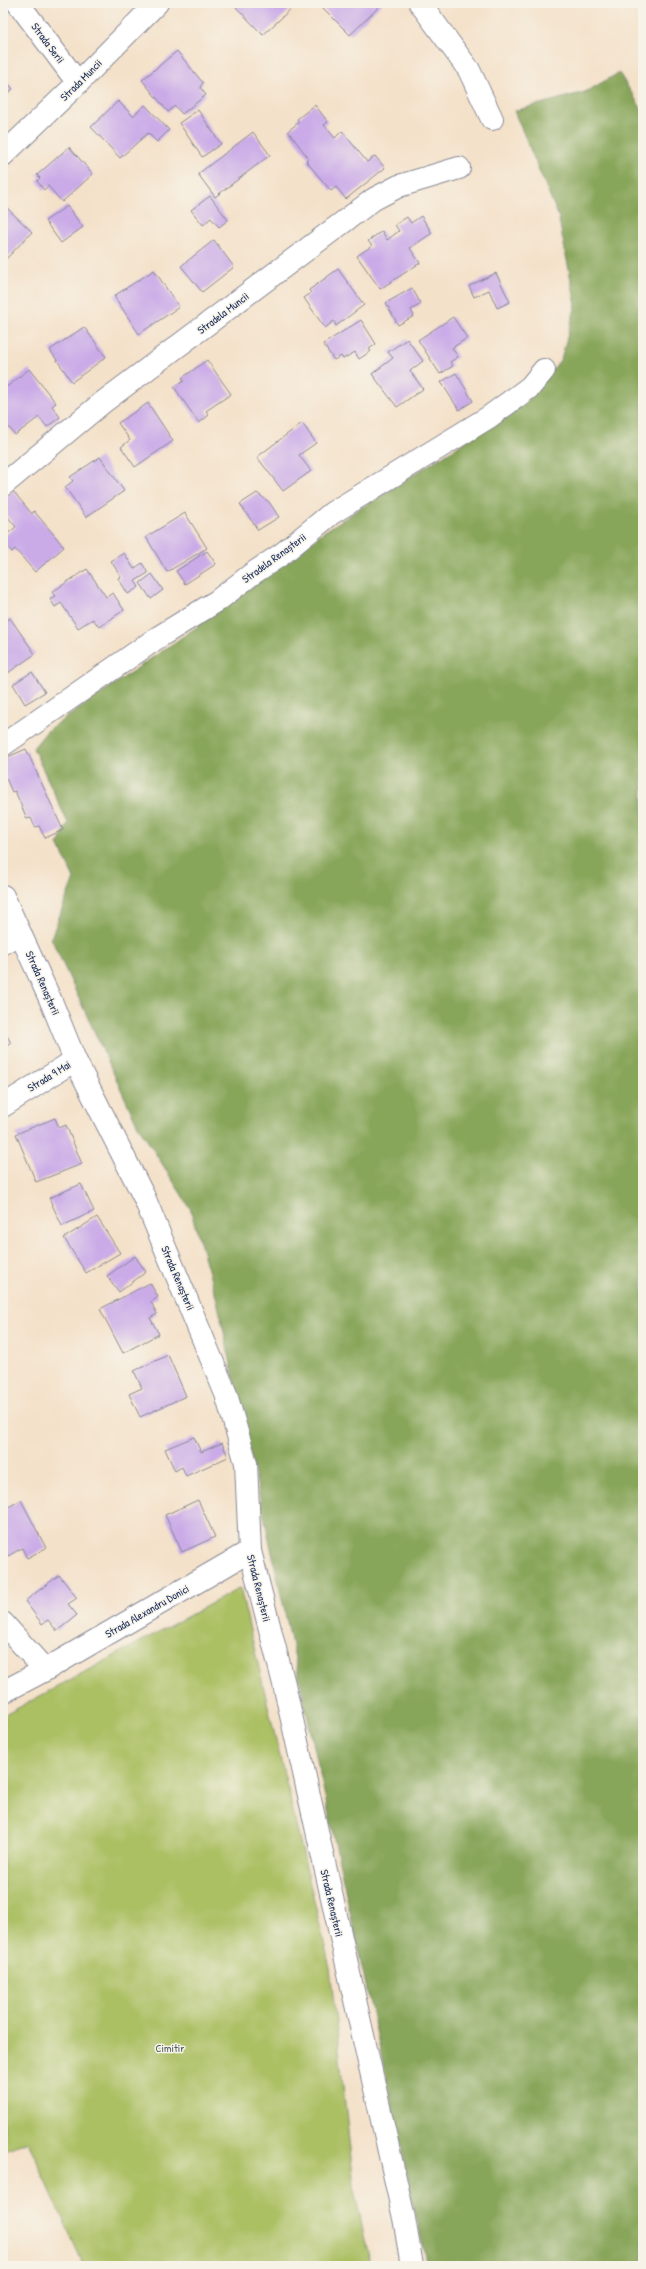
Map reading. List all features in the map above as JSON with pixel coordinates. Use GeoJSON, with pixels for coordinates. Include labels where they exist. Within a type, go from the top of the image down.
{"type":"FeatureCollection","features":[{"type":"Feature","properties":{"kind":"street","name":"Strada Serii"},"geometry":{"type":"LineString","coordinates":[[18,3],[78,83]]}},
{"type":"Feature","properties":{"kind":"street","name":"Strada Muncii"},"geometry":{"type":"LineString","coordinates":[[3,155],[78,83],[157,3]]}},
{"type":"Feature","properties":{"kind":"street"},"geometry":{"type":"LineString","coordinates":[[420,3],[469,70],[492,119]]}},
{"type":"Feature","properties":{"kind":"street","name":"Stradela Muncii"},"geometry":{"type":"LineString","coordinates":[[3,486],[102,404],[374,199],[399,186],[459,168]]}},
{"type":"Feature","properties":{"kind":"street","name":"Stradela Renașterii"},"geometry":{"type":"LineString","coordinates":[[3,745],[157,638],[217,601],[252,574],[282,554],[332,513],[489,418],[530,387],[544,370]]}},
{"type":"Feature","properties":{"kind":"street","name":"Strada Renașterii"},"geometry":{"type":"LineString","coordinates":[[3,896],[12,938],[51,1001],[76,1060],[144,1197],[226,1394],[246,1463],[250,1551],[284,1684],[404,2218],[412,2266]]}},
{"type":"Feature","properties":{"kind":"street","name":"Strada 9 Mai"},"geometry":{"type":"LineString","coordinates":[[3,1106],[76,1060]]}},
{"type":"Feature","properties":{"kind":"street","name":"Strada Alexandru Donici"},"geometry":{"type":"LineString","coordinates":[[3,1692],[45,1670],[250,1551]]}},
{"type":"Feature","properties":{"kind":"street"},"geometry":{"type":"LineString","coordinates":[[3,1623],[45,1670]]}},
{"type":"Feature","properties":{"kind":"green space"},"geometry":{"type":"Polygon","coordinates":[[[619,73],[643,111],[643,2266],[427,2266],[217,1300],[190,1208],[137,1124],[51,938],[74,878],[58,844],[68,823],[33,748],[47,731],[201,624],[325,531],[526,403],[561,359],[576,305],[558,215],[514,111],[585,92],[619,73]]]}},
{"type":"Feature","properties":{"kind":"green space","name":"Cimitir"},"geometry":{"type":"Polygon","coordinates":[[[240,1588],[330,1968],[355,2194],[371,2266],[84,2266],[28,2141],[3,2151],[3,1716],[240,1588]]]}},
{"type":"Feature","properties":{"kind":"building"},"geometry":{"type":"Polygon","coordinates":[[[289,3],[293,7],[263,35],[233,4],[289,3]]]}},
{"type":"Feature","properties":{"kind":"building"},"geometry":{"type":"Polygon","coordinates":[[[328,3],[383,3],[350,35],[323,8],[328,3]]]}},
{"type":"Feature","properties":{"kind":"building"},"geometry":{"type":"Polygon","coordinates":[[[177,51],[203,83],[200,87],[206,95],[182,114],[175,106],[168,112],[142,80],[177,51]]]}},
{"type":"Feature","properties":{"kind":"building"},"geometry":{"type":"Polygon","coordinates":[[[3,77],[13,89],[3,97],[3,77]]]}},
{"type":"Feature","properties":{"kind":"building"},"geometry":{"type":"Polygon","coordinates":[[[118,101],[133,116],[145,105],[169,130],[157,142],[148,133],[120,158],[91,127],[118,101]]]}},
{"type":"Feature","properties":{"kind":"building"},"geometry":{"type":"Polygon","coordinates":[[[315,105],[328,122],[324,125],[335,138],[342,131],[367,162],[375,156],[385,168],[346,199],[336,187],[331,191],[306,161],[309,159],[288,131],[299,122],[297,119],[315,105]]]}},
{"type":"Feature","properties":{"kind":"building"},"geometry":{"type":"Polygon","coordinates":[[[198,110],[221,144],[202,157],[179,123],[198,110]]]}},
{"type":"Feature","properties":{"kind":"building"},"geometry":{"type":"Polygon","coordinates":[[[253,132],[270,155],[215,197],[198,174],[253,132]]]}},
{"type":"Feature","properties":{"kind":"building"},"geometry":{"type":"Polygon","coordinates":[[[69,147],[93,174],[62,202],[48,186],[44,190],[37,181],[40,178],[37,175],[69,147]]]}},
{"type":"Feature","properties":{"kind":"building"},"geometry":{"type":"Polygon","coordinates":[[[210,196],[228,220],[219,227],[211,218],[203,225],[191,210],[210,196]]]}},
{"type":"Feature","properties":{"kind":"building"},"geometry":{"type":"Polygon","coordinates":[[[67,206],[83,227],[61,243],[45,221],[67,206]]]}},
{"type":"Feature","properties":{"kind":"building"},"geometry":{"type":"Polygon","coordinates":[[[6,207],[32,232],[5,260],[3,258],[3,209],[6,207]]]}},
{"type":"Feature","properties":{"kind":"building"},"geometry":{"type":"Polygon","coordinates":[[[421,216],[432,233],[410,248],[420,263],[380,289],[357,256],[372,246],[368,241],[382,231],[387,240],[399,231],[395,225],[407,217],[411,223],[421,216]]]}},
{"type":"Feature","properties":{"kind":"building"},"geometry":{"type":"Polygon","coordinates":[[[214,240],[234,267],[202,292],[181,266],[214,240]]]}},
{"type":"Feature","properties":{"kind":"building"},"geometry":{"type":"Polygon","coordinates":[[[338,269],[364,305],[336,326],[334,321],[325,328],[304,298],[311,293],[309,290],[338,269]]]}},
{"type":"Feature","properties":{"kind":"building"},"geometry":{"type":"Polygon","coordinates":[[[154,270],[179,307],[139,334],[114,296],[154,270]]]}},
{"type":"Feature","properties":{"kind":"building"},"geometry":{"type":"Polygon","coordinates":[[[496,273],[510,302],[497,308],[489,290],[474,297],[469,286],[496,273]]]}},
{"type":"Feature","properties":{"kind":"building"},"geometry":{"type":"Polygon","coordinates":[[[412,288],[421,304],[411,310],[414,316],[398,325],[386,303],[412,288]]]}},
{"type":"Feature","properties":{"kind":"building"},"geometry":{"type":"Polygon","coordinates":[[[453,317],[467,338],[452,348],[458,357],[450,362],[453,366],[440,374],[418,340],[453,317]]]}},
{"type":"Feature","properties":{"kind":"building"},"geometry":{"type":"Polygon","coordinates":[[[361,320],[376,344],[369,349],[371,351],[359,359],[355,352],[343,359],[341,356],[334,360],[323,344],[361,320]]]}},
{"type":"Feature","properties":{"kind":"building"},"geometry":{"type":"Polygon","coordinates":[[[84,327],[106,357],[72,382],[50,350],[84,327]]]}},
{"type":"Feature","properties":{"kind":"building"},"geometry":{"type":"Polygon","coordinates":[[[407,339],[423,361],[410,371],[423,389],[397,407],[372,374],[393,358],[388,352],[407,339]]]}},
{"type":"Feature","properties":{"kind":"building"},"geometry":{"type":"Polygon","coordinates":[[[207,360],[231,394],[206,411],[209,415],[199,423],[174,387],[184,381],[182,378],[207,360]]]}},
{"type":"Feature","properties":{"kind":"building"},"geometry":{"type":"Polygon","coordinates":[[[29,369],[56,403],[52,406],[60,417],[47,427],[39,417],[15,435],[3,420],[3,390],[29,369]]]}},
{"type":"Feature","properties":{"kind":"building"},"geometry":{"type":"Polygon","coordinates":[[[456,373],[473,401],[459,410],[441,382],[456,373]]]}},
{"type":"Feature","properties":{"kind":"building"},"geometry":{"type":"Polygon","coordinates":[[[148,403],[173,441],[135,467],[121,447],[130,440],[118,423],[148,403]]]}},
{"type":"Feature","properties":{"kind":"building"},"geometry":{"type":"Polygon","coordinates":[[[302,423],[316,443],[299,455],[311,471],[283,491],[257,457],[302,423]]]}},
{"type":"Feature","properties":{"kind":"building"},"geometry":{"type":"Polygon","coordinates":[[[100,457],[124,491],[86,517],[65,487],[73,481],[70,477],[100,457]]]}},
{"type":"Feature","properties":{"kind":"building"},"geometry":{"type":"Polygon","coordinates":[[[13,491],[32,514],[34,511],[64,547],[35,572],[15,549],[12,552],[3,542],[3,537],[16,527],[3,511],[3,499],[13,491]]]}},
{"type":"Feature","properties":{"kind":"building"},"geometry":{"type":"Polygon","coordinates":[[[257,493],[269,502],[279,517],[258,530],[240,504],[257,493]]]}},
{"type":"Feature","properties":{"kind":"building"},"geometry":{"type":"Polygon","coordinates":[[[185,513],[207,548],[167,572],[146,537],[185,513]]]}},
{"type":"Feature","properties":{"kind":"building"},"geometry":{"type":"Polygon","coordinates":[[[207,551],[216,564],[185,584],[176,571],[207,551]]]}},
{"type":"Feature","properties":{"kind":"building"},"geometry":{"type":"Polygon","coordinates":[[[124,553],[134,569],[142,563],[148,573],[135,581],[139,587],[128,594],[118,578],[121,577],[111,561],[124,553]]]}},
{"type":"Feature","properties":{"kind":"building"},"geometry":{"type":"Polygon","coordinates":[[[87,569],[106,597],[113,593],[124,610],[99,627],[93,619],[78,628],[61,603],[55,607],[50,599],[55,596],[52,592],[87,569]]]}},
{"type":"Feature","properties":{"kind":"building"},"geometry":{"type":"Polygon","coordinates":[[[152,574],[163,590],[151,599],[140,583],[152,574]]]}},
{"type":"Feature","properties":{"kind":"building"},"geometry":{"type":"Polygon","coordinates":[[[10,618],[35,654],[5,675],[3,672],[3,623],[10,618]]]}},
{"type":"Feature","properties":{"kind":"building"},"geometry":{"type":"Polygon","coordinates":[[[32,672],[45,692],[25,704],[13,684],[32,672]]]}},
{"type":"Feature","properties":{"kind":"building"},"geometry":{"type":"Polygon","coordinates":[[[26,749],[63,830],[45,838],[39,826],[35,827],[31,818],[27,819],[15,791],[12,792],[6,778],[3,780],[3,759],[26,749]]]}},
{"type":"Feature","properties":{"kind":"building"},"geometry":{"type":"Polygon","coordinates":[[[3,1029],[11,1043],[3,1048],[3,1029]]]}},
{"type":"Feature","properties":{"kind":"building"},"geometry":{"type":"Polygon","coordinates":[[[55,1118],[59,1128],[66,1125],[82,1164],[36,1182],[16,1134],[55,1118]]]}},
{"type":"Feature","properties":{"kind":"building"},"geometry":{"type":"Polygon","coordinates":[[[81,1184],[94,1211],[62,1226],[49,1198],[81,1184]]]}},
{"type":"Feature","properties":{"kind":"building"},"geometry":{"type":"Polygon","coordinates":[[[97,1217],[120,1253],[86,1273],[64,1238],[97,1217]]]}},
{"type":"Feature","properties":{"kind":"building"},"geometry":{"type":"Polygon","coordinates":[[[135,1256],[146,1272],[119,1292],[107,1276],[135,1256]]]}},
{"type":"Feature","properties":{"kind":"building"},"geometry":{"type":"Polygon","coordinates":[[[150,1283],[158,1297],[151,1302],[157,1314],[150,1318],[159,1334],[123,1353],[100,1309],[150,1283]]]}},
{"type":"Feature","properties":{"kind":"building"},"geometry":{"type":"Polygon","coordinates":[[[168,1355],[186,1396],[140,1417],[129,1394],[142,1388],[134,1371],[168,1355]]]}},
{"type":"Feature","properties":{"kind":"building"},"geometry":{"type":"Polygon","coordinates":[[[194,1437],[201,1452],[222,1443],[228,1457],[186,1476],[182,1467],[175,1471],[165,1449],[194,1437]]]}},
{"type":"Feature","properties":{"kind":"building"},"geometry":{"type":"Polygon","coordinates":[[[21,1500],[46,1548],[27,1558],[22,1548],[8,1556],[3,1546],[3,1510],[21,1500]]]}},
{"type":"Feature","properties":{"kind":"building"},"geometry":{"type":"Polygon","coordinates":[[[198,1500],[215,1537],[182,1552],[165,1515],[198,1500]]]}},
{"type":"Feature","properties":{"kind":"building"},"geometry":{"type":"Polygon","coordinates":[[[59,1575],[77,1598],[68,1604],[77,1615],[57,1631],[48,1620],[42,1624],[25,1601],[59,1575]]]}}]}
